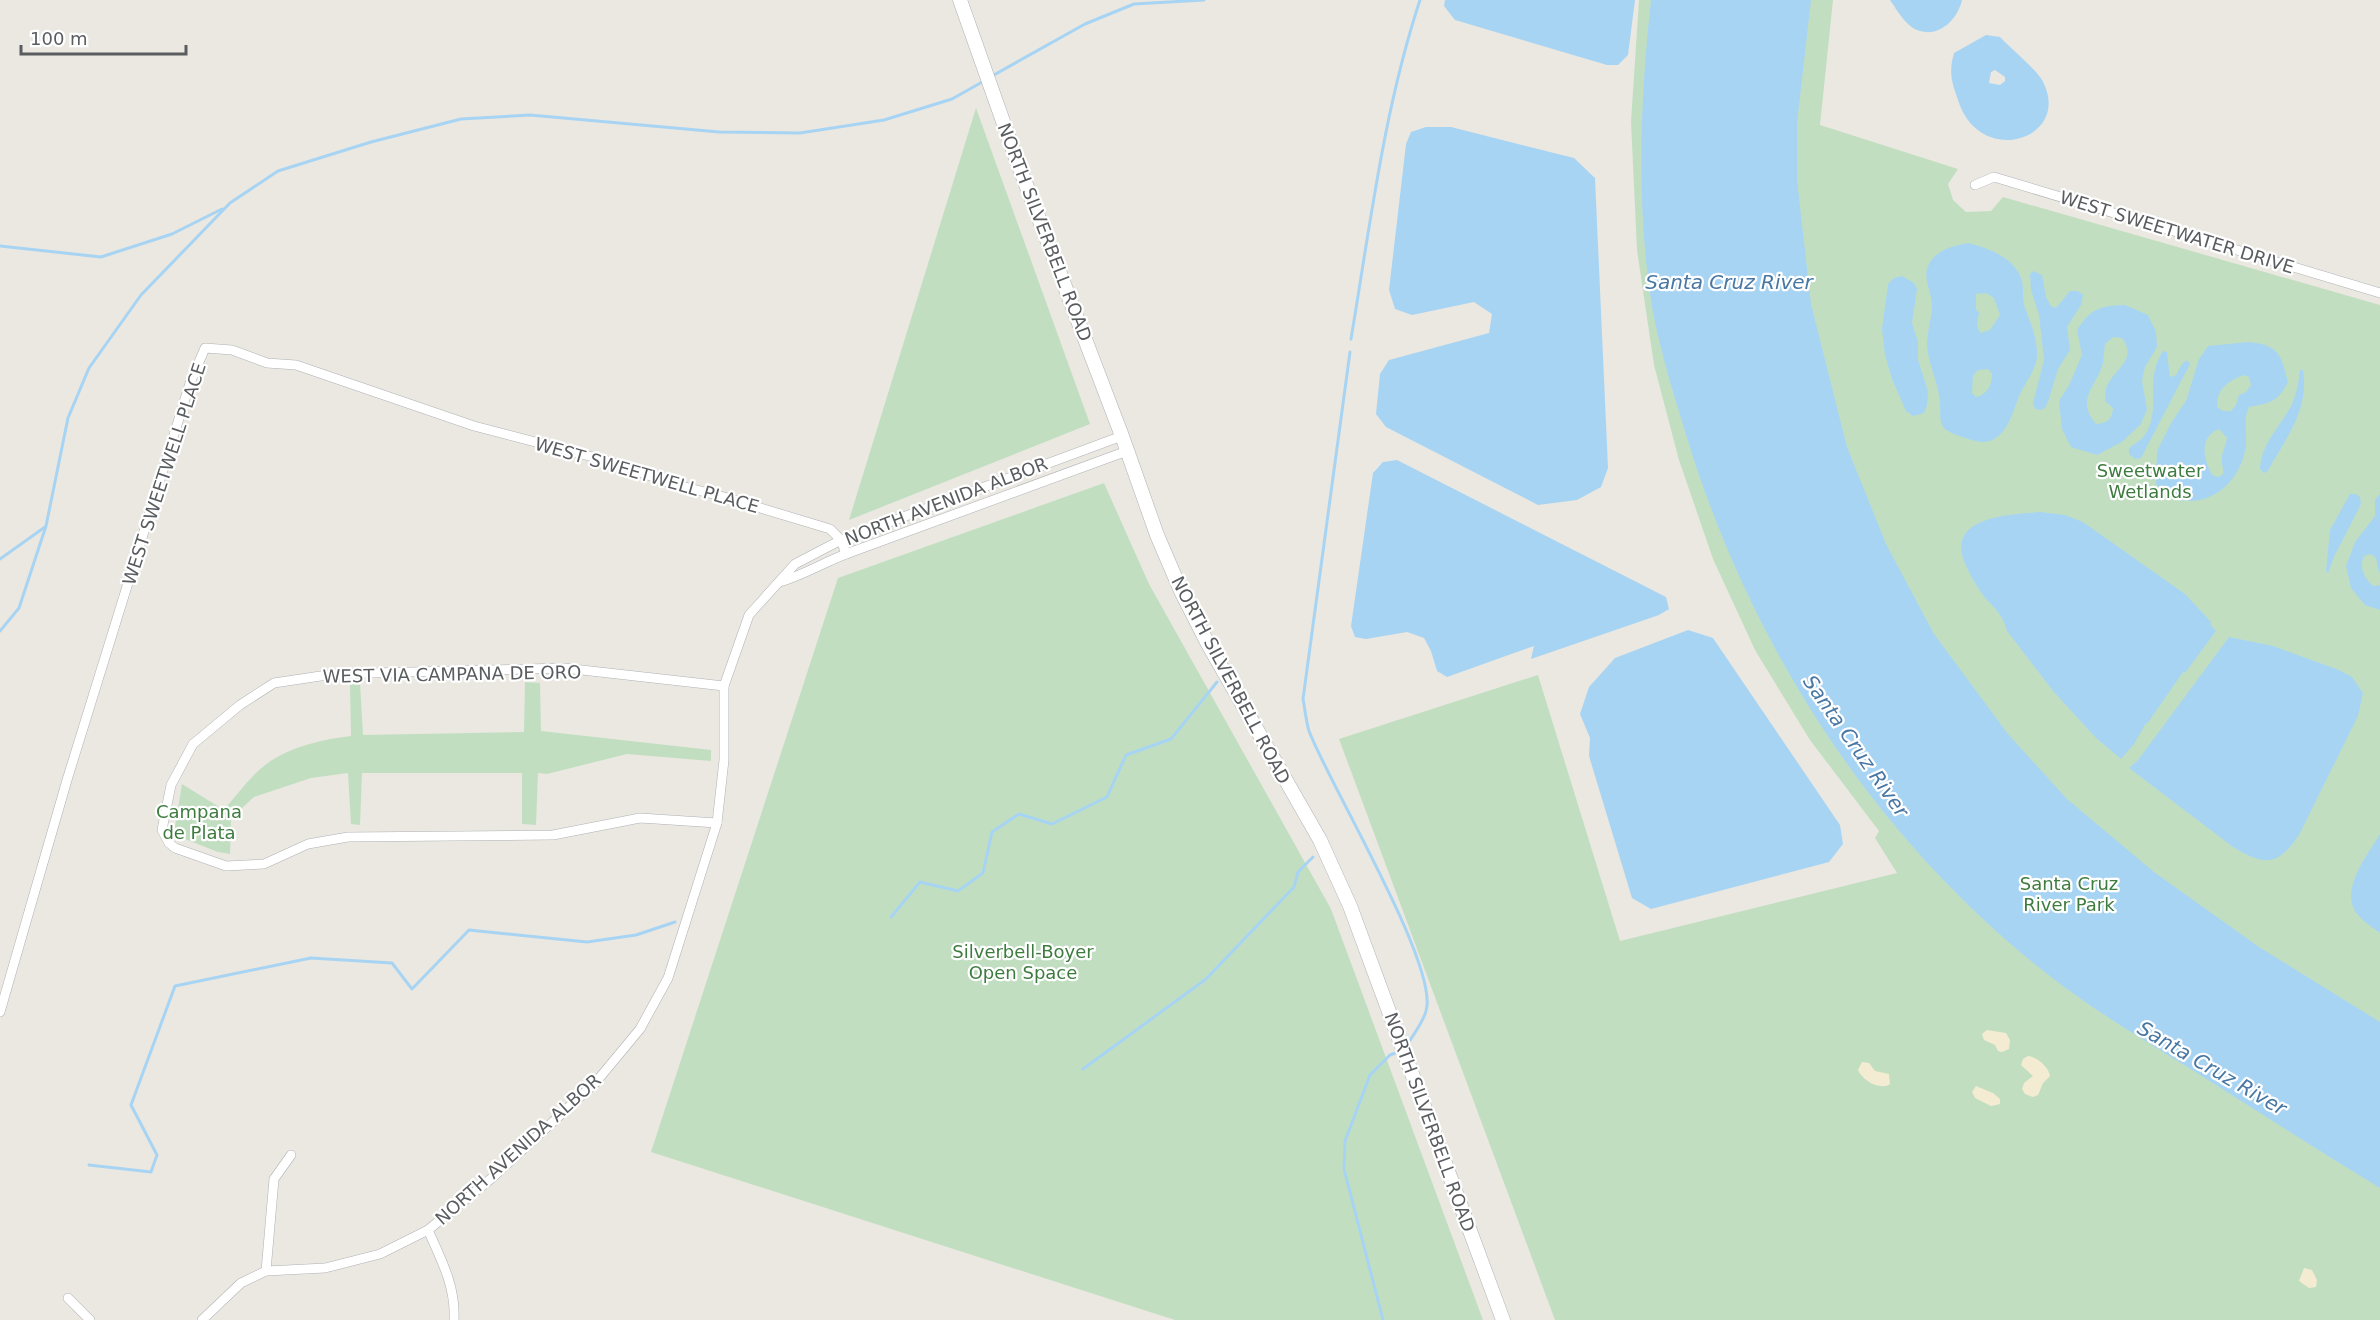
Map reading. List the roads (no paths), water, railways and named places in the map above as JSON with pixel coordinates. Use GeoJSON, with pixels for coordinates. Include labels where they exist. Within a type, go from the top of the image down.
{"type":"FeatureCollection","features":[{"type":"Feature","properties":{"kind":"main road","name":"NORTH SILVERBELL ROAD"},"geometry":{"type":"LineString","coordinates":[[960,0],[1017,161],[1122,436],[1157,535],[1208,645],[1320,840],[1350,906],[1503,1320]]}},
{"type":"Feature","properties":{"kind":"street","name":"WEST SWEETWATER DRIVE"},"geometry":{"type":"LineString","coordinates":[[1975,185],[1994,177],[2380,293]]}},
{"type":"Feature","properties":{"kind":"street","name":"WEST SWEETWELL PLACE"},"geometry":{"type":"LineString","coordinates":[[0,1012],[67,780],[190,383],[205,348],[232,350],[267,363],[296,364],[474,426],[612,462],[670,483],[830,529],[841,540]]}},
{"type":"Feature","properties":{"kind":"street","name":"NORTH AVENIDA ALBOR"},"geometry":{"type":"LineString","coordinates":[[266,1271],[325,1268],[380,1254],[428,1230],[493,1177],[596,1082],[640,1029],[668,978],[717,823],[724,760],[724,686],[749,615],[795,564],[841,540],[1122,436]]}},
{"type":"Feature","properties":{"kind":"street","name":"NORTH AVENIDA ALBOR"},"geometry":{"type":"LineString","coordinates":[[780,582],[800,576],[820,564],[846,554],[1127,451]]}},
{"type":"Feature","properties":{"kind":"street"},"geometry":{"type":"LineString","coordinates":[[910,514],[916,529]]}},
{"type":"Feature","properties":{"kind":"street"},"geometry":{"type":"LineString","coordinates":[[841,540],[846,554]]}},
{"type":"Feature","properties":{"kind":"street","name":"WEST VIA CAMPANA DE ORO"},"geometry":{"type":"LineString","coordinates":[[717,823],[640,818],[553,835],[348,837],[308,844],[264,864],[226,866],[175,848],[165,838],[162,830],[171,785],[193,744],[240,705],[274,683],[334,674],[564,668],[724,686]]}},
{"type":"Feature","properties":{"kind":"street"},"geometry":{"type":"LineString","coordinates":[[202,1320],[241,1283],[266,1271],[274,1179],[291,1155]]}},
{"type":"Feature","properties":{"kind":"street"},"geometry":{"type":"LineString","coordinates":[[428,1230],[447,1271],[454,1320]]}},
{"type":"Feature","properties":{"kind":"street"},"geometry":{"type":"LineString","coordinates":[[68,1298],[90,1320]]}},
{"type":"Feature","properties":{"kind":"water"},"geometry":{"type":"Polygon","coordinates":[[[1445,0],[1635,0],[1628,55],[1618,65],[1607,65],[1455,20],[1444,6],[1445,0]]]}},
{"type":"Feature","properties":{"kind":"water","name":"Santa Cruz River"},"geometry":{"type":"Polygon","coordinates":[[[1651,0],[1811,0],[1797,123],[1797,180],[1811,304],[1847,447],[1886,544],[1934,634],[2008,734],[2067,799],[2154,872],[2259,947],[2380,1022],[2380,1188],[2102,1013],[2051,977],[1987,923],[1929,865],[1876,802],[1827,735],[1784,665],[1747,592],[1714,516],[1687,438],[1655,323],[1647,269],[1641,154],[1644,76],[1651,0]]]}},
{"type":"Feature","properties":{"kind":"water"},"geometry":{"type":"Polygon","coordinates":[[[1890,0],[1962,0],[1957,13],[1947,24],[1941,29],[1928,32],[1911,26],[1890,0]]]}},
{"type":"Feature","properties":{"kind":"water"},"geometry":{"type":"Polygon","coordinates":[[[1986,35],[2000,37],[2042,80],[2048,99],[2047,115],[2038,128],[2025,136],[2009,140],[1993,138],[1977,129],[1963,112],[1953,85],[1951,70],[1954,53],[1986,35]],[[1995,70],[1991,72],[1989,83],[2000,85],[2005,81],[2005,77],[1995,70]]]}},
{"type":"Feature","properties":{"kind":"water"},"geometry":{"type":"Polygon","coordinates":[[[1426,127],[1451,127],[1574,158],[1595,178],[1608,468],[1601,487],[1577,500],[1538,505],[1386,427],[1376,414],[1380,374],[1389,360],[1489,333],[1492,314],[1474,302],[1412,315],[1395,309],[1389,290],[1406,144],[1411,132],[1426,127]]]}},
{"type":"Feature","properties":{"kind":"water"},"geometry":{"type":"Polygon","coordinates":[[[1968,243],[2000,255],[2008,260],[2019,273],[2024,305],[2034,332],[2037,357],[2035,366],[2004,430],[1992,440],[1983,442],[1957,435],[1943,426],[1938,388],[1927,345],[1932,304],[1926,274],[1929,264],[1941,252],[1968,243]],[[1986,293],[1976,294],[1976,309],[1979,313],[1977,325],[1980,333],[1990,330],[2000,315],[1994,298],[1986,293]],[[1988,369],[1978,370],[1973,376],[1972,393],[1976,397],[1986,392],[1990,386],[1992,374],[1988,369]]]}},
{"type":"Feature","properties":{"kind":"water"},"geometry":{"type":"Polygon","coordinates":[[[2033,271],[2042,275],[2046,297],[2051,306],[2056,308],[2070,291],[2078,291],[2083,295],[2081,305],[2067,327],[2070,350],[2058,369],[2048,402],[2041,410],[2035,409],[2033,403],[2044,360],[2039,315],[2031,290],[2030,274],[2033,271]]]}},
{"type":"Feature","properties":{"kind":"water"},"geometry":{"type":"Polygon","coordinates":[[[1902,276],[1914,283],[1917,289],[1912,323],[1918,342],[1918,360],[1928,391],[1924,413],[1913,416],[1906,411],[1892,379],[1885,355],[1882,329],[1888,284],[1894,278],[1902,276]]]}},
{"type":"Feature","properties":{"kind":"water"},"geometry":{"type":"Polygon","coordinates":[[[2116,305],[2125,305],[2148,315],[2156,332],[2157,347],[2145,367],[2142,381],[2147,409],[2141,424],[2122,442],[2097,455],[2071,447],[2062,429],[2059,401],[2082,355],[2077,330],[2092,313],[2116,305]],[[2113,337],[2105,344],[2103,363],[2087,400],[2090,415],[2096,424],[2106,422],[2111,415],[2113,408],[2105,401],[2106,389],[2124,364],[2128,352],[2122,338],[2113,337]]]}},
{"type":"Feature","properties":{"kind":"water"},"geometry":{"type":"Polygon","coordinates":[[[2249,342],[2267,346],[2273,349],[2280,358],[2288,382],[2277,398],[2249,407],[2244,454],[2236,474],[2229,482],[2212,496],[2191,501],[2181,500],[2167,495],[2156,484],[2157,451],[2171,423],[2186,401],[2199,359],[2208,346],[2249,342]],[[2243,375],[2224,387],[2217,401],[2217,407],[2223,411],[2231,411],[2236,405],[2239,395],[2246,392],[2251,385],[2249,377],[2243,375]],[[2219,429],[2212,433],[2205,443],[2205,455],[2212,475],[2219,477],[2223,474],[2222,456],[2227,438],[2219,429]]]}},
{"type":"Feature","properties":{"kind":"water"},"geometry":{"type":"Polygon","coordinates":[[[2163,351],[2167,352],[2170,377],[2176,375],[2187,360],[2190,364],[2141,458],[2135,459],[2129,454],[2129,448],[2142,438],[2149,426],[2152,416],[2154,373],[2163,351]]]}},
{"type":"Feature","properties":{"kind":"water"},"geometry":{"type":"Polygon","coordinates":[[[2300,370],[2303,370],[2304,384],[2299,411],[2288,436],[2267,472],[2264,473],[2260,469],[2261,460],[2272,436],[2293,402],[2300,370]]]}},
{"type":"Feature","properties":{"kind":"water"},"geometry":{"type":"Polygon","coordinates":[[[1397,460],[1666,597],[1669,609],[1659,615],[1531,659],[1534,646],[1447,677],[1437,671],[1424,638],[1407,632],[1366,639],[1355,637],[1351,626],[1373,473],[1383,462],[1397,460]]]}},
{"type":"Feature","properties":{"kind":"water"},"geometry":{"type":"Polygon","coordinates":[[[2350,494],[2360,497],[2361,504],[2328,573],[2326,571],[2330,530],[2350,494]]]}},
{"type":"Feature","properties":{"kind":"water"},"geometry":{"type":"Polygon","coordinates":[[[2380,494],[2380,573],[2376,560],[2370,554],[2364,556],[2362,565],[2363,572],[2370,583],[2373,586],[2380,585],[2380,610],[2365,605],[2351,588],[2346,566],[2355,542],[2375,516],[2375,500],[2380,494]]]}},
{"type":"Feature","properties":{"kind":"water"},"geometry":{"type":"Polygon","coordinates":[[[2040,512],[2065,515],[2083,522],[2185,594],[2211,622],[2210,624],[2216,631],[2185,673],[2183,672],[2146,723],[2134,744],[2121,759],[2096,738],[2053,691],[2007,631],[2002,618],[1981,593],[1967,568],[1962,551],[1963,538],[1970,529],[1981,522],[1995,518],[2040,512]]]}},
{"type":"Feature","properties":{"kind":"water"},"geometry":{"type":"Polygon","coordinates":[[[1688,630],[1713,638],[1840,825],[1843,844],[1829,862],[1651,909],[1632,898],[1589,756],[1590,738],[1580,714],[1589,687],[1615,658],[1688,630]]]}},
{"type":"Feature","properties":{"kind":"water"},"geometry":{"type":"Polygon","coordinates":[[[2229,637],[2273,646],[2339,670],[2352,677],[2363,693],[2358,716],[2299,835],[2284,853],[2270,860],[2254,858],[2233,847],[2129,768],[2138,760],[2229,637]]]}},
{"type":"Feature","properties":{"kind":"water"},"geometry":{"type":"Polygon","coordinates":[[[2380,834],[2380,933],[2358,915],[2351,895],[2362,862],[2380,834]]]}},
{"type":"Feature","properties":{"kind":"waterway"},"geometry":{"type":"LineString","coordinates":[[992,76],[1085,24],[1134,4],[1204,0]]}},
{"type":"Feature","properties":{"kind":"waterway"},"geometry":{"type":"LineString","coordinates":[[1351,339],[1387,125],[1407,41],[1420,0]]}},
{"type":"Feature","properties":{"kind":"waterway"},"geometry":{"type":"LineString","coordinates":[[0,631],[19,608],[46,526],[68,418],[89,368],[141,295],[230,203],[278,171],[371,142],[461,119],[530,115],[719,132],[800,133],[884,120],[952,99],[984,81]]}},
{"type":"Feature","properties":{"kind":"waterway"},"geometry":{"type":"LineString","coordinates":[[0,246],[101,257],[172,234],[222,209]]}},
{"type":"Feature","properties":{"kind":"waterway"},"geometry":{"type":"LineString","coordinates":[[1350,352],[1303,699],[1309,731],[1400,917],[1416,956],[1426,989],[1425,1016],[1406,1047]]}},
{"type":"Feature","properties":{"kind":"waterway"},"geometry":{"type":"LineString","coordinates":[[0,559],[45,527]]}},
{"type":"Feature","properties":{"kind":"waterway"},"geometry":{"type":"LineString","coordinates":[[891,917],[920,882],[958,891],[983,873],[992,832],[1019,814],[1052,824],[1107,797],[1126,755],[1171,739],[1217,682]]}},
{"type":"Feature","properties":{"kind":"waterway"},"geometry":{"type":"LineString","coordinates":[[1083,1069],[1206,979],[1294,887],[1298,872],[1313,857]]}},
{"type":"Feature","properties":{"kind":"waterway"},"geometry":{"type":"LineString","coordinates":[[89,1165],[151,1172],[157,1155],[131,1105],[175,986],[311,958],[392,963],[412,989],[469,930],[587,942],[636,935],[675,922]]}},
{"type":"Feature","properties":{"kind":"waterway"},"geometry":{"type":"LineString","coordinates":[[1383,1320],[1344,1169],[1345,1141],[1370,1075],[1390,1055],[1398,1052]]}},
{"type":"Feature","properties":{"kind":"park label","name":"Sweetwater Wetlands"},"geometry":{"type":"Point","coordinates":[2150,480]}},
{"type":"Feature","properties":{"kind":"park label","name":"Campana de Plata"},"geometry":{"type":"Point","coordinates":[199,821]}},
{"type":"Feature","properties":{"kind":"park label","name":"Santa Cruz River Park"},"geometry":{"type":"Point","coordinates":[2069,893]}},
{"type":"Feature","properties":{"kind":"park label","name":"Silverbell-Boyer Open Space"},"geometry":{"type":"Point","coordinates":[1023,961]}}]}
